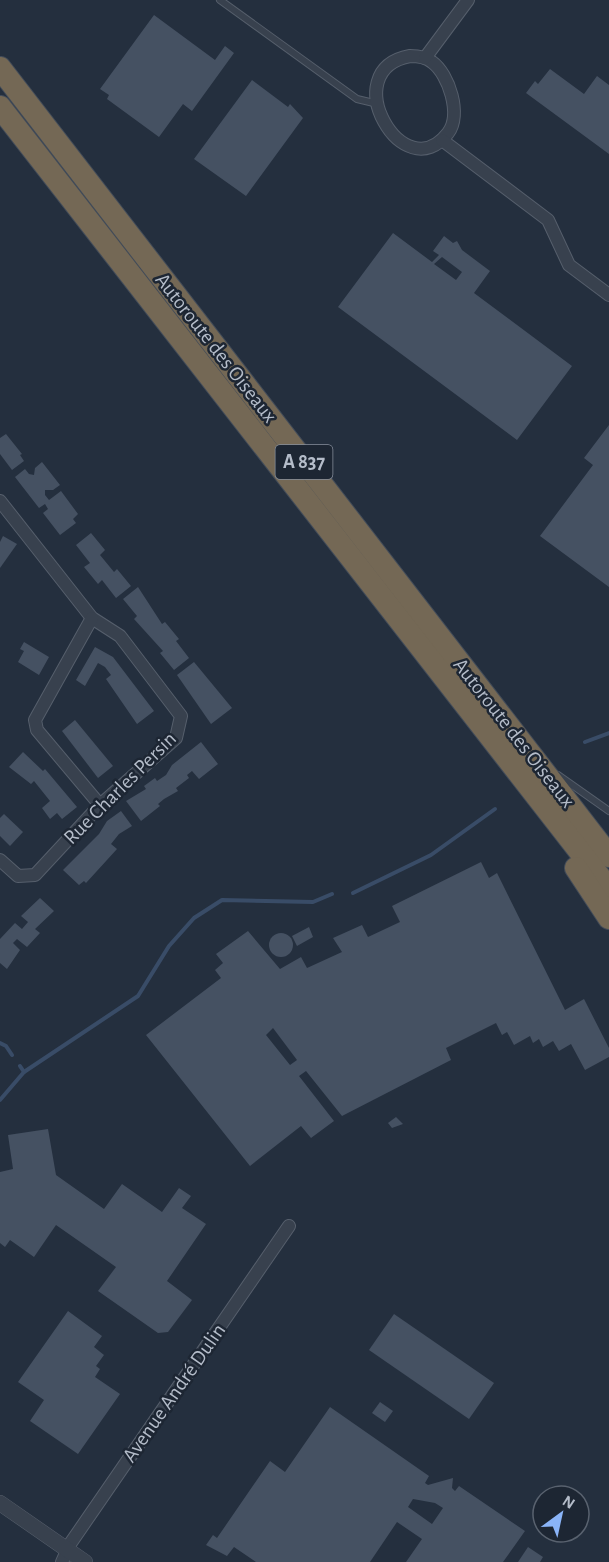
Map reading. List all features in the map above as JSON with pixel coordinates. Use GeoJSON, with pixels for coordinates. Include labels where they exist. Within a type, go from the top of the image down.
{"type":"FeatureCollection","features":[{"type":"Feature","properties":{"kind":"highway","name":"Autoroute des Oiseaux"},"geometry":{"type":"LineString","coordinates":[[0,69],[609,856]]}},
{"type":"Feature","properties":{"kind":"highway","name":"Autoroute des Oiseaux"},"geometry":{"type":"LineString","coordinates":[[0,107],[609,889]]}},
{"type":"Feature","properties":{"kind":"highway"},"geometry":{"type":"LineString","coordinates":[[461,698],[609,918]]}},
{"type":"Feature","properties":{"kind":"street"},"geometry":{"type":"LineString","coordinates":[[425,58],[468,0]]}},
{"type":"Feature","properties":{"kind":"street"},"geometry":{"type":"LineString","coordinates":[[401,57],[425,58],[441,71],[452,99],[453,123],[442,140],[430,147],[416,148],[402,143],[388,130],[378,104],[376,84],[387,67],[401,57]]}},
{"type":"Feature","properties":{"kind":"street"},"geometry":{"type":"LineString","coordinates":[[442,140],[548,220],[569,266],[609,295]]}},
{"type":"Feature","properties":{"kind":"street","name":"Rue Charles Persin"},"geometry":{"type":"LineString","coordinates":[[0,501],[92,618],[120,636],[180,716],[180,729],[176,738],[100,805],[35,875],[18,876],[0,860]]}},
{"type":"Feature","properties":{"kind":"street"},"geometry":{"type":"LineString","coordinates":[[92,618],[35,720],[37,730],[100,805]]}},
{"type":"Feature","properties":{"kind":"street","name":"Avenue André Dulin"},"geometry":{"type":"LineString","coordinates":[[64,1556],[289,1226]]}},
{"type":"Feature","properties":{"kind":"street"},"geometry":{"type":"LineString","coordinates":[[0,1503],[64,1556],[85,1562]]}},
{"type":"Feature","properties":{"kind":"lane"},"geometry":{"type":"LineString","coordinates":[[220,0],[357,99],[378,104]]}},
{"type":"Feature","properties":{"kind":"lane"},"geometry":{"type":"LineString","coordinates":[[531,755],[609,811]]}},
{"type":"Feature","properties":{"kind":"building"},"geometry":{"type":"Polygon","coordinates":[[[154,15],[215,60],[225,46],[234,53],[192,111],[183,104],[159,137],[107,99],[109,95],[100,89],[154,15]]]}},
{"type":"Feature","properties":{"kind":"building"},"geometry":{"type":"Polygon","coordinates":[[[550,69],[584,94],[597,76],[609,85],[609,154],[526,93],[535,81],[538,84],[550,69]]]}},
{"type":"Feature","properties":{"kind":"building"},"geometry":{"type":"Polygon","coordinates":[[[252,80],[288,107],[290,104],[303,118],[246,196],[194,159],[252,80]]]}},
{"type":"Feature","properties":{"kind":"building"},"geometry":{"type":"Polygon","coordinates":[[[393,233],[432,262],[439,255],[433,251],[444,236],[453,243],[457,241],[462,250],[490,271],[474,293],[572,366],[517,440],[338,307],[393,233]],[[442,257],[434,264],[456,280],[462,272],[442,257]]]}},
{"type":"Feature","properties":{"kind":"building"},"geometry":{"type":"Polygon","coordinates":[[[609,425],[609,587],[540,536],[593,465],[584,458],[609,425]]]}},
{"type":"Feature","properties":{"kind":"building"},"geometry":{"type":"Polygon","coordinates":[[[6,434],[22,454],[20,455],[24,461],[12,470],[0,454],[0,438],[6,434]]]}},
{"type":"Feature","properties":{"kind":"building"},"geometry":{"type":"Polygon","coordinates":[[[42,462],[60,485],[53,490],[45,490],[45,495],[49,500],[61,491],[78,514],[73,519],[76,523],[60,535],[43,513],[48,509],[45,504],[39,508],[15,477],[25,469],[29,474],[34,475],[35,468],[42,462]]]}},
{"type":"Feature","properties":{"kind":"building"},"geometry":{"type":"Polygon","coordinates":[[[91,533],[105,550],[100,555],[114,572],[117,569],[131,586],[116,598],[102,580],[98,584],[84,567],[90,563],[76,545],[91,533]]]}},
{"type":"Feature","properties":{"kind":"building"},"geometry":{"type":"Polygon","coordinates":[[[3,536],[17,544],[0,568],[0,542],[3,536]]]}},
{"type":"Feature","properties":{"kind":"building"},"geometry":{"type":"Polygon","coordinates":[[[138,587],[162,624],[165,622],[179,639],[176,641],[189,658],[174,670],[160,653],[163,651],[134,619],[137,616],[123,599],[138,587]]]}},
{"type":"Feature","properties":{"kind":"building"},"geometry":{"type":"Polygon","coordinates":[[[24,642],[49,657],[39,675],[18,662],[24,651],[20,649],[24,642]]]}},
{"type":"Feature","properties":{"kind":"building"},"geometry":{"type":"Polygon","coordinates":[[[95,647],[113,657],[154,711],[137,724],[106,679],[111,675],[105,667],[98,663],[85,686],[76,680],[95,647]]]}},
{"type":"Feature","properties":{"kind":"building"},"geometry":{"type":"Polygon","coordinates":[[[194,662],[232,708],[211,724],[177,675],[194,662]]]}},
{"type":"Feature","properties":{"kind":"building"},"geometry":{"type":"Polygon","coordinates":[[[75,720],[113,766],[98,778],[62,731],[75,720]]]}},
{"type":"Feature","properties":{"kind":"building"},"geometry":{"type":"Polygon","coordinates":[[[201,742],[218,764],[199,779],[192,771],[187,775],[189,778],[176,788],[178,791],[164,799],[158,804],[160,806],[141,821],[126,801],[146,789],[144,786],[155,778],[157,781],[166,775],[172,765],[201,742]]]}},
{"type":"Feature","properties":{"kind":"building"},"geometry":{"type":"Polygon","coordinates":[[[23,752],[43,771],[45,769],[77,807],[62,819],[57,813],[50,819],[42,808],[50,801],[34,781],[31,784],[9,767],[23,752]]]}},
{"type":"Feature","properties":{"kind":"building"},"geometry":{"type":"Polygon","coordinates":[[[121,811],[132,826],[119,834],[111,844],[117,849],[86,883],[84,881],[79,885],[63,870],[99,834],[107,821],[121,811]]]}},
{"type":"Feature","properties":{"kind":"building"},"geometry":{"type":"Polygon","coordinates":[[[4,814],[23,832],[10,846],[0,836],[0,818],[4,814]]]}},
{"type":"Feature","properties":{"kind":"building"},"geometry":{"type":"Polygon","coordinates":[[[481,862],[489,878],[497,873],[565,1010],[584,999],[609,1048],[609,1057],[585,1070],[571,1044],[559,1051],[553,1041],[543,1047],[539,1039],[533,1043],[530,1036],[514,1045],[507,1032],[502,1035],[496,1023],[446,1048],[451,1060],[342,1116],[306,1071],[299,1076],[334,1121],[311,1138],[301,1126],[250,1166],[146,1035],[221,978],[215,970],[223,963],[216,954],[248,931],[280,969],[301,957],[307,968],[342,952],[333,938],[362,925],[368,937],[400,922],[392,906],[481,862]],[[273,1028],[266,1035],[290,1065],[297,1060],[273,1028]]]}},
{"type":"Feature","properties":{"kind":"building"},"geometry":{"type":"Polygon","coordinates":[[[40,898],[54,911],[35,929],[40,933],[27,947],[17,939],[13,943],[20,950],[7,969],[0,963],[0,939],[15,923],[22,929],[28,922],[21,916],[40,898]]]}},
{"type":"Feature","properties":{"kind":"building"},"geometry":{"type":"Polygon","coordinates":[[[309,927],[313,937],[297,946],[292,936],[309,927]]]}},
{"type":"Feature","properties":{"kind":"building"},"geometry":{"type":"Polygon","coordinates":[[[281,933],[290,936],[293,945],[290,954],[281,957],[272,954],[269,945],[272,936],[281,933]]]}},
{"type":"Feature","properties":{"kind":"building"},"geometry":{"type":"Polygon","coordinates":[[[396,1117],[403,1124],[392,1128],[388,1123],[396,1117]]]}},
{"type":"Feature","properties":{"kind":"building"},"geometry":{"type":"Polygon","coordinates":[[[48,1129],[56,1175],[104,1209],[122,1184],[162,1212],[179,1188],[191,1196],[182,1208],[206,1224],[167,1281],[192,1300],[168,1332],[158,1333],[98,1291],[116,1267],[56,1225],[34,1257],[10,1240],[5,1247],[0,1243],[0,1172],[13,1169],[8,1135],[48,1129]]]}},
{"type":"Feature","properties":{"kind":"building"},"geometry":{"type":"Polygon","coordinates":[[[68,1311],[102,1336],[94,1347],[104,1355],[96,1366],[100,1369],[95,1377],[120,1394],[78,1454],[30,1421],[44,1400],[18,1382],[68,1311]]]}},
{"type":"Feature","properties":{"kind":"building"},"geometry":{"type":"Polygon","coordinates":[[[394,1314],[494,1383],[469,1419],[369,1350],[394,1314]]]}},
{"type":"Feature","properties":{"kind":"building"},"geometry":{"type":"Polygon","coordinates":[[[380,1402],[393,1411],[385,1422],[372,1413],[380,1402]]]}},
{"type":"Feature","properties":{"kind":"building"},"geometry":{"type":"Polygon","coordinates":[[[330,1407],[429,1476],[425,1483],[428,1485],[453,1478],[452,1488],[455,1491],[459,1486],[525,1531],[503,1562],[406,1562],[422,1539],[397,1522],[370,1562],[256,1562],[234,1547],[227,1556],[206,1545],[213,1535],[217,1538],[270,1461],[285,1472],[330,1407]],[[413,1499],[408,1507],[432,1524],[443,1508],[435,1503],[413,1499]]]}},
{"type":"Feature","properties":{"kind":"building"},"geometry":{"type":"Polygon","coordinates":[[[528,1547],[543,1557],[540,1562],[518,1562],[528,1547]]]}},
{"type":"Feature","properties":{"kind":"waterway"},"geometry":{"type":"LineString","coordinates":[[585,742],[609,733]]}},
{"type":"Feature","properties":{"kind":"waterway"},"geometry":{"type":"LineString","coordinates":[[353,893],[431,855],[495,809]]}},
{"type":"Feature","properties":{"kind":"waterway"},"geometry":{"type":"LineString","coordinates":[[24,1072],[138,996],[169,946],[194,918],[222,900],[313,902],[332,894]]}},
{"type":"Feature","properties":{"kind":"waterway"},"geometry":{"type":"LineString","coordinates":[[0,1043],[6,1046],[12,1055]]}},
{"type":"Feature","properties":{"kind":"waterway"},"geometry":{"type":"LineString","coordinates":[[0,1100],[24,1072],[20,1066]]}}]}
